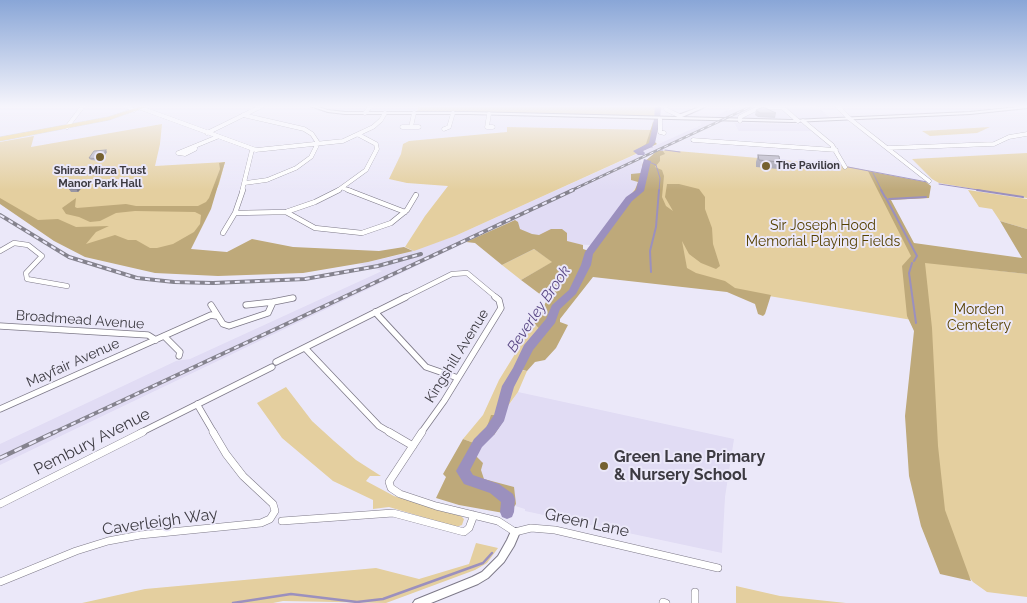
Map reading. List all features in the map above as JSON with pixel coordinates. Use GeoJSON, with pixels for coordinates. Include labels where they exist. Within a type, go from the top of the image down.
{"type":"FeatureCollection","features":[{"type":"Feature","properties":{"kind":"main road"},"geometry":{"type":"LineString","coordinates":[[0,139],[25,134]]}},
{"type":"Feature","properties":{"kind":"street"},"geometry":{"type":"LineString","coordinates":[[210,134],[252,150],[317,145],[358,135],[376,144],[377,149],[366,170],[343,188],[315,202],[286,212],[235,213]]}},
{"type":"Feature","properties":{"kind":"street"},"geometry":{"type":"LineString","coordinates":[[245,183],[267,180],[296,168],[311,157],[317,145],[313,134]]}},
{"type":"Feature","properties":{"kind":"street"},"geometry":{"type":"LineString","coordinates":[[817,134],[836,150],[845,167]]}},
{"type":"Feature","properties":{"kind":"street"},"geometry":{"type":"LineString","coordinates":[[870,134],[929,181]]}},
{"type":"Feature","properties":{"kind":"street"},"geometry":{"type":"LineString","coordinates":[[888,148],[994,144],[1009,137],[1026,134]]}},
{"type":"Feature","properties":{"kind":"street"},"geometry":{"type":"LineString","coordinates":[[195,147],[217,137]]}},
{"type":"Feature","properties":{"kind":"street"},"geometry":{"type":"LineString","coordinates":[[693,140],[836,150]]}},
{"type":"Feature","properties":{"kind":"street"},"geometry":{"type":"LineString","coordinates":[[223,233],[235,213],[245,183],[252,150]]}},
{"type":"Feature","properties":{"kind":"street"},"geometry":{"type":"LineString","coordinates":[[343,188],[405,212]]}},
{"type":"Feature","properties":{"kind":"street"},"geometry":{"type":"LineString","coordinates":[[286,212],[315,228],[353,233],[378,229],[392,223],[405,212],[416,195]]}},
{"type":"Feature","properties":{"kind":"street"},"geometry":{"type":"LineString","coordinates":[[2,249],[17,243],[32,247],[42,256],[25,277],[29,280],[67,286]]}},
{"type":"Feature","properties":{"kind":"street","name":"Kingshill Avenue"},"geometry":{"type":"LineString","coordinates":[[274,365],[452,274],[459,272],[469,275],[499,300],[501,305],[458,378],[389,482],[391,488],[411,498],[474,515]]}},
{"type":"Feature","properties":{"kind":"street"},"geometry":{"type":"LineString","coordinates":[[246,305],[293,298]]}},
{"type":"Feature","properties":{"kind":"street"},"geometry":{"type":"LineString","coordinates":[[210,305],[223,324],[230,325],[268,313],[273,302]]}},
{"type":"Feature","properties":{"kind":"street"},"geometry":{"type":"LineString","coordinates":[[375,312],[426,367],[458,378]]}},
{"type":"Feature","properties":{"kind":"street","name":"Mayfair Avenue"},"geometry":{"type":"LineString","coordinates":[[0,408],[211,315],[216,316]]}},
{"type":"Feature","properties":{"kind":"street","name":"Broadmead Avenue"},"geometry":{"type":"LineString","coordinates":[[0,326],[148,335],[156,340]]}},
{"type":"Feature","properties":{"kind":"street"},"geometry":{"type":"LineString","coordinates":[[164,336],[180,352],[179,356]]}},
{"type":"Feature","properties":{"kind":"street"},"geometry":{"type":"LineString","coordinates":[[305,348],[379,426],[413,446]]}},
{"type":"Feature","properties":{"kind":"street","name":"Pembury Avenue"},"geometry":{"type":"LineString","coordinates":[[0,504],[274,365]]}},
{"type":"Feature","properties":{"kind":"street","name":"Caverleigh Way"},"geometry":{"type":"LineString","coordinates":[[0,582],[76,551],[108,541],[140,535],[261,524],[270,519],[275,511],[273,504],[243,476],[226,454],[197,404]]}},
{"type":"Feature","properties":{"kind":"street"},"geometry":{"type":"LineString","coordinates":[[282,521],[393,514],[464,532],[470,528],[474,515],[498,521],[515,532],[512,544],[501,559],[485,575],[434,600],[418,603]]}},
{"type":"Feature","properties":{"kind":"street","name":"Green Lane"},"geometry":{"type":"LineString","coordinates":[[515,532],[531,528],[555,530],[718,568]]}},
{"type":"Feature","properties":{"kind":"street"},"geometry":{"type":"LineString","coordinates":[[695,592],[695,603]]}},
{"type":"Feature","properties":{"kind":"shaded area"},"geometry":{"type":"Polygon","coordinates":[[[649,134],[656,134],[654,141],[657,144],[638,153],[634,152],[646,144],[649,134]]]}},
{"type":"Feature","properties":{"kind":"shaded area"},"geometry":{"type":"Polygon","coordinates":[[[681,134],[695,134],[640,160],[643,163],[640,183],[591,245],[567,244],[498,227],[0,465],[0,444],[176,361],[190,359],[382,271],[359,264],[399,255],[455,236],[681,134]]]}},
{"type":"Feature","properties":{"kind":"shaded area"},"geometry":{"type":"Polygon","coordinates":[[[658,150],[663,151],[665,154],[660,156],[660,161],[655,167],[662,170],[664,176],[662,197],[666,206],[673,211],[665,197],[667,184],[679,184],[699,189],[705,197],[705,209],[712,228],[713,244],[720,266],[716,269],[701,263],[689,254],[682,241],[687,268],[696,273],[725,281],[735,288],[771,295],[765,314],[763,316],[758,314],[755,304],[727,292],[593,277],[560,319],[560,322],[568,325],[556,348],[545,360],[535,362],[527,371],[516,368],[516,363],[527,354],[529,347],[542,332],[534,323],[546,302],[545,298],[521,280],[552,262],[534,249],[502,265],[475,243],[466,242],[515,220],[518,222],[520,229],[532,234],[539,235],[551,229],[562,229],[567,233],[567,241],[583,245],[583,249],[589,251],[635,190],[638,182],[631,180],[631,174],[641,173],[643,163],[658,150]]]}},
{"type":"Feature","properties":{"kind":"shaded area"},"geometry":{"type":"Polygon","coordinates":[[[225,162],[211,209],[191,249],[227,252],[252,239],[293,247],[379,251],[404,247],[413,251],[368,262],[303,273],[218,276],[155,273],[85,257],[54,241],[0,204],[0,198],[38,220],[58,219],[76,227],[109,226],[96,232],[86,244],[115,235],[128,240],[136,240],[150,248],[157,248],[173,244],[194,232],[200,224],[201,215],[195,212],[135,211],[116,213],[100,221],[90,222],[66,214],[62,208],[76,198],[75,207],[77,208],[126,204],[136,206],[198,206],[209,198],[220,169],[219,163],[225,162]]]}},
{"type":"Feature","properties":{"kind":"shaded area"},"geometry":{"type":"Polygon","coordinates":[[[868,171],[926,182],[931,186],[929,198],[891,200],[914,243],[1022,258],[1000,221],[1027,229],[1027,274],[925,263],[932,328],[938,446],[945,510],[971,581],[940,574],[921,526],[909,476],[905,416],[914,331],[907,316],[902,266],[911,256],[868,171]]]}},
{"type":"Feature","properties":{"kind":"shaded area","name":"Green Lane Primary & Nursery School"},"geometry":{"type":"Polygon","coordinates":[[[518,392],[734,439],[725,497],[722,553],[525,511],[525,509],[512,505],[514,488],[485,480],[480,476],[475,455],[518,392]]]}},
{"type":"Feature","properties":{"kind":"shaded area"},"geometry":{"type":"Polygon","coordinates":[[[491,415],[497,415],[504,420],[494,435],[487,436],[476,456],[483,463],[481,470],[484,479],[514,487],[516,504],[509,514],[459,505],[436,498],[446,477],[443,474],[463,439],[474,443],[479,434],[487,427],[491,415]]]}},
{"type":"Feature","properties":{"kind":"green space"},"geometry":{"type":"Polygon","coordinates":[[[104,134],[161,134],[155,166],[225,162],[219,184],[188,250],[110,261],[0,201],[0,142],[34,136],[31,147],[104,134]]]}},
{"type":"Feature","properties":{"kind":"green space"},"geometry":{"type":"Polygon","coordinates":[[[484,134],[651,134],[647,144],[638,153],[455,236],[414,251],[405,247],[425,216],[448,186],[407,183],[389,179],[401,154],[403,144],[409,141],[484,134]]]}},
{"type":"Feature","properties":{"kind":"green space"},"geometry":{"type":"Polygon","coordinates":[[[927,134],[959,134],[930,136],[927,134]]]}},
{"type":"Feature","properties":{"kind":"green space","name":"Sir Joseph Hood Memorial Playing Fields"},"geometry":{"type":"Polygon","coordinates":[[[665,150],[840,165],[870,171],[916,257],[912,320],[763,295],[580,269],[591,245],[640,183],[643,163],[665,150]]]}},
{"type":"Feature","properties":{"kind":"green space"},"geometry":{"type":"Polygon","coordinates":[[[1027,153],[1027,198],[939,183],[932,179],[912,159],[1027,153]]]}},
{"type":"Feature","properties":{"kind":"green space"},"geometry":{"type":"Polygon","coordinates":[[[968,190],[1027,199],[1027,229],[1000,221],[992,209],[979,207],[968,190]]]}},
{"type":"Feature","properties":{"kind":"green space"},"geometry":{"type":"Polygon","coordinates":[[[534,249],[553,262],[521,280],[502,265],[534,249]]]}},
{"type":"Feature","properties":{"kind":"green space","name":"Morden Cemetery"},"geometry":{"type":"Polygon","coordinates":[[[924,262],[1027,274],[1027,597],[987,592],[973,582],[966,573],[943,509],[936,445],[924,262]]]}},
{"type":"Feature","properties":{"kind":"green space"},"geometry":{"type":"Polygon","coordinates":[[[534,323],[542,332],[529,347],[521,370],[527,371],[518,392],[500,417],[496,415],[485,430],[479,434],[474,443],[463,439],[483,415],[499,380],[534,323]]]}},
{"type":"Feature","properties":{"kind":"green space"},"geometry":{"type":"Polygon","coordinates":[[[286,387],[312,421],[356,460],[381,476],[370,476],[366,481],[394,496],[461,516],[464,519],[462,525],[456,527],[389,507],[373,509],[373,500],[333,481],[282,438],[257,403],[286,387]]]}},
{"type":"Feature","properties":{"kind":"green space"},"geometry":{"type":"Polygon","coordinates":[[[476,543],[498,548],[487,563],[475,570],[386,603],[283,601],[273,603],[82,603],[145,589],[376,568],[419,579],[469,564],[476,543]]]}},
{"type":"Feature","properties":{"kind":"green space"},"geometry":{"type":"Polygon","coordinates":[[[736,586],[780,596],[846,603],[736,603],[736,586]]]}},
{"type":"Feature","properties":{"kind":"building"},"geometry":{"type":"Polygon","coordinates":[[[106,150],[99,159],[89,158],[94,151],[106,150]]]}},
{"type":"Feature","properties":{"kind":"building"},"geometry":{"type":"Polygon","coordinates":[[[758,155],[779,156],[780,162],[759,160],[758,155]]]}},
{"type":"Feature","properties":{"kind":"building"},"geometry":{"type":"Polygon","coordinates":[[[77,181],[84,181],[76,189],[69,189],[77,181]]]}},
{"type":"Feature","properties":{"kind":"waterway","name":"Beverley Brook"},"geometry":{"type":"LineString","coordinates":[[641,153],[637,151],[650,146],[654,134]]}},
{"type":"Feature","properties":{"kind":"waterway"},"geometry":{"type":"LineString","coordinates":[[657,150],[663,150]]}},
{"type":"Feature","properties":{"kind":"waterway"},"geometry":{"type":"LineString","coordinates":[[665,150],[680,152]]}},
{"type":"Feature","properties":{"kind":"waterway"},"geometry":{"type":"LineString","coordinates":[[647,161],[656,165],[660,178],[659,191]]}},
{"type":"Feature","properties":{"kind":"waterway","name":"Beverley Brook"},"geometry":{"type":"LineString","coordinates":[[507,512],[508,499],[494,488],[469,480],[463,471],[478,443],[500,417],[508,386],[528,348],[551,320],[556,307],[573,292],[586,265],[588,254],[629,199],[640,191],[647,161]]}},
{"type":"Feature","properties":{"kind":"waterway"},"geometry":{"type":"LineString","coordinates":[[848,167],[927,182]]}},
{"type":"Feature","properties":{"kind":"waterway"},"geometry":{"type":"LineString","coordinates":[[873,173],[882,191]]}},
{"type":"Feature","properties":{"kind":"waterway"},"geometry":{"type":"LineString","coordinates":[[939,184],[985,191]]}},
{"type":"Feature","properties":{"kind":"waterway"},"geometry":{"type":"LineString","coordinates":[[651,272],[650,251],[656,227],[659,190]]}},
{"type":"Feature","properties":{"kind":"waterway"},"geometry":{"type":"LineString","coordinates":[[881,190],[885,197]]}},
{"type":"Feature","properties":{"kind":"waterway"},"geometry":{"type":"LineString","coordinates":[[977,190],[1023,197]]}},
{"type":"Feature","properties":{"kind":"waterway"},"geometry":{"type":"LineString","coordinates":[[889,199],[926,197]]}},
{"type":"Feature","properties":{"kind":"waterway"},"geometry":{"type":"LineString","coordinates":[[886,198],[917,256],[914,261]]}},
{"type":"Feature","properties":{"kind":"waterway"},"geometry":{"type":"LineString","coordinates":[[912,263],[909,273],[916,323]]}},
{"type":"Feature","properties":{"kind":"waterway","name":"Beverley Brook"},"geometry":{"type":"LineString","coordinates":[[233,603],[291,594],[357,602],[383,599],[483,563],[492,553]]}},
{"type":"Feature","properties":{"kind":"railway"},"geometry":{"type":"LineString","coordinates":[[570,191],[692,134]]}},
{"type":"Feature","properties":{"kind":"railway"},"geometry":{"type":"LineString","coordinates":[[53,433],[573,190]]}},
{"type":"Feature","properties":{"kind":"railway"},"geometry":{"type":"LineString","coordinates":[[0,215],[69,257],[137,278],[174,282],[213,283],[305,279],[378,266],[421,254]]}},
{"type":"Feature","properties":{"kind":"railway"},"geometry":{"type":"LineString","coordinates":[[0,458],[55,432]]}},
{"type":"Feature","properties":{"kind":"place","name":"Shiraz Mirza Trust Manor Park Hall"},"geometry":{"type":"Point","coordinates":[100,157]}},
{"type":"Feature","properties":{"kind":"place","name":"The Pavilion"},"geometry":{"type":"Point","coordinates":[766,166]}},
{"type":"Feature","properties":{"kind":"place","name":"Green Lane Primary & Nursery School"},"geometry":{"type":"Point","coordinates":[604,466]}}]}
